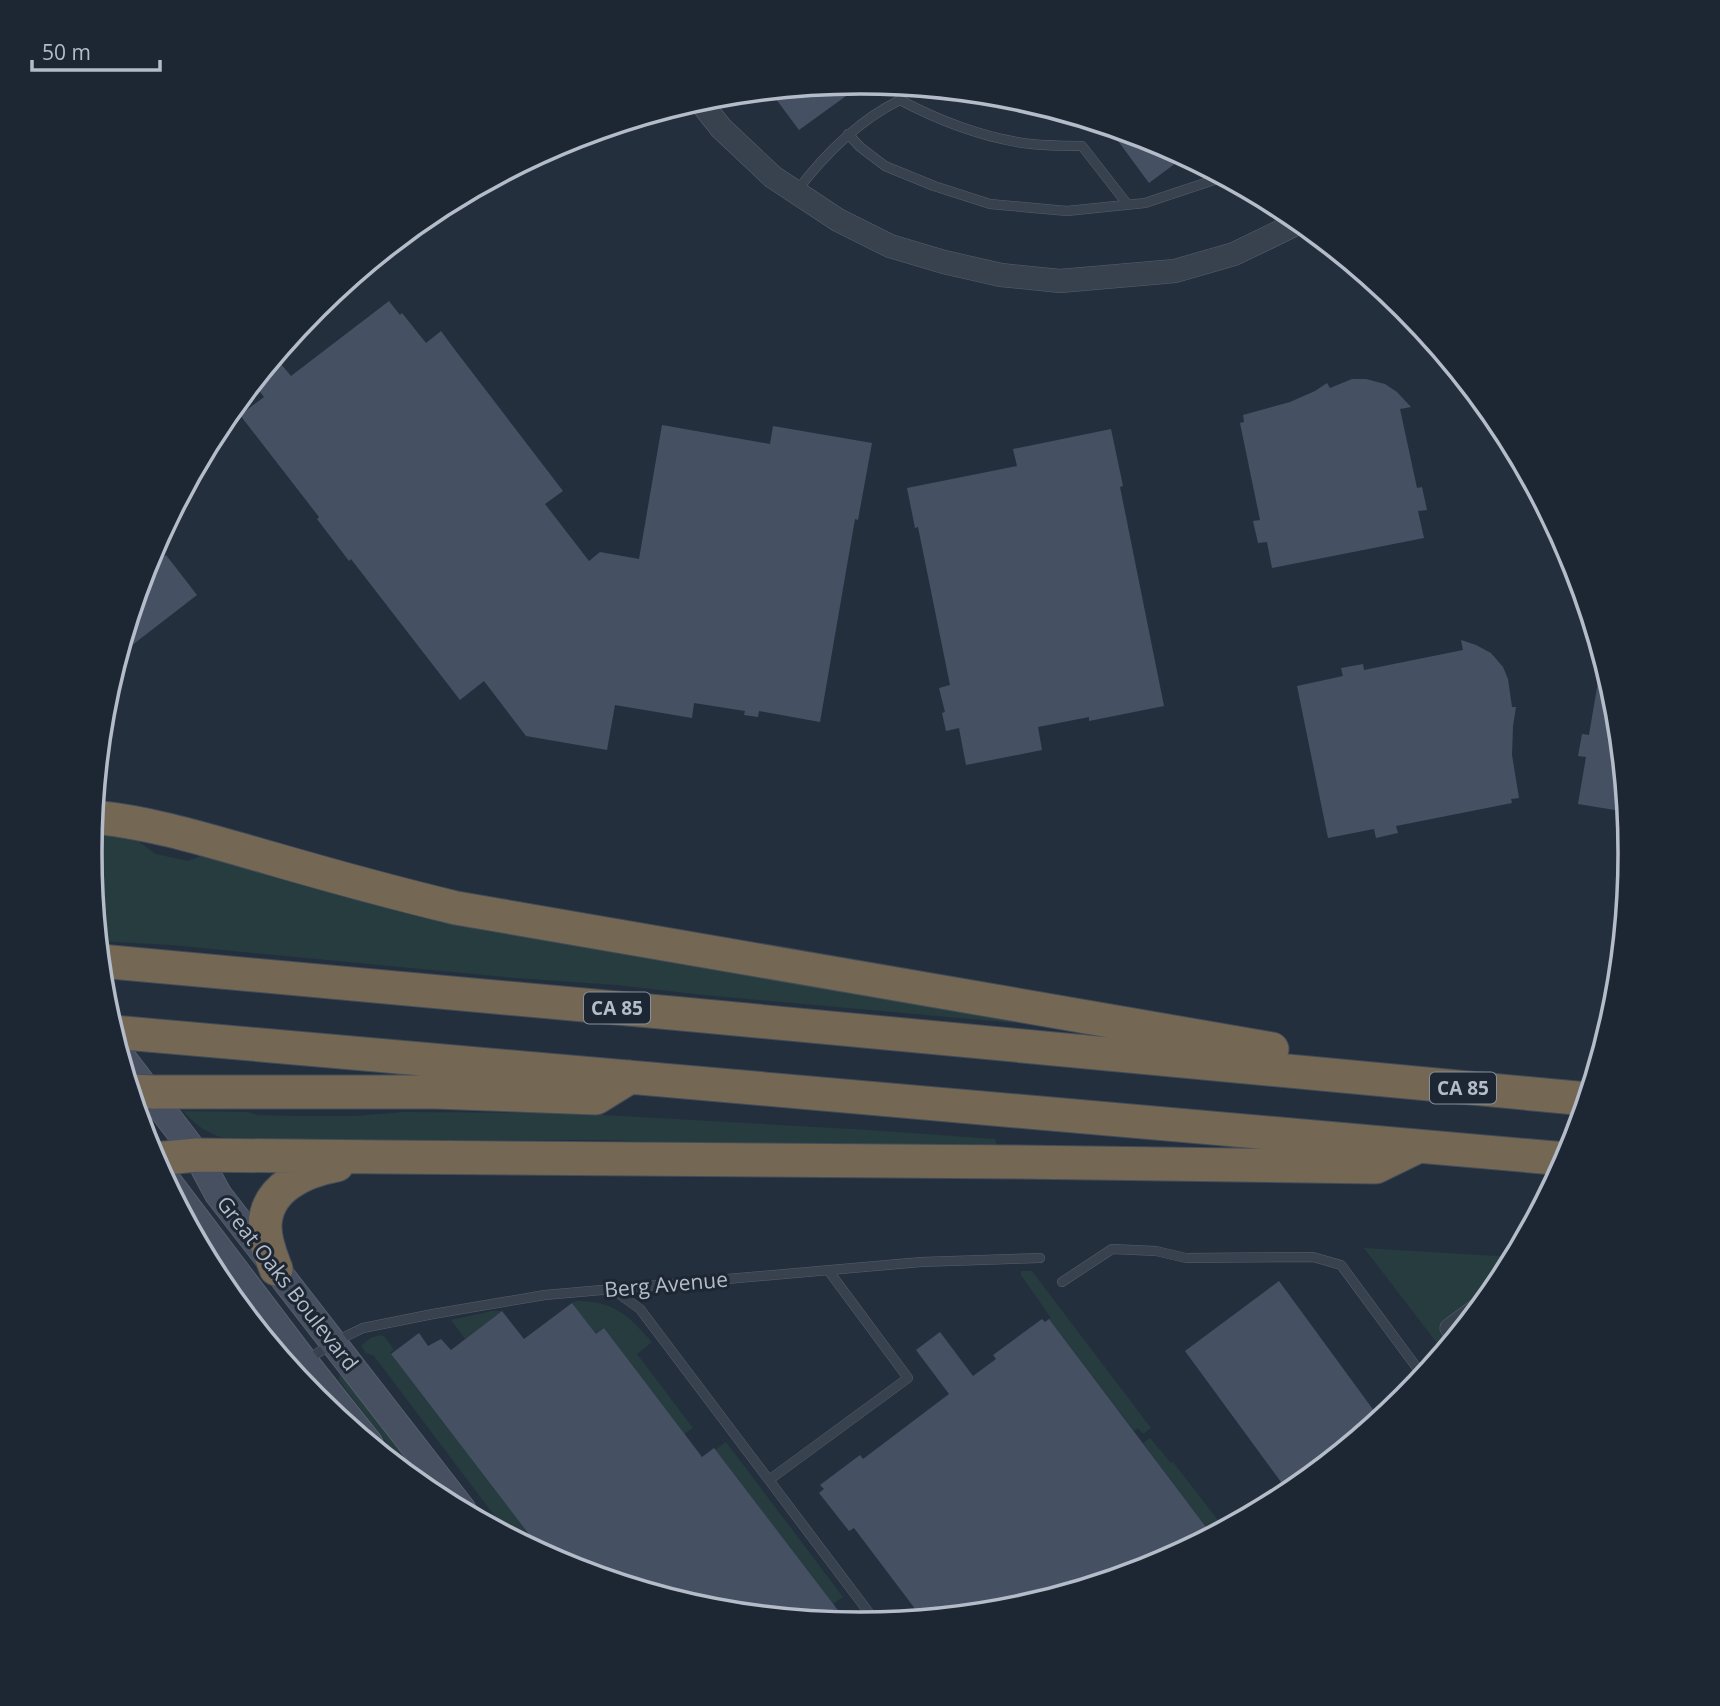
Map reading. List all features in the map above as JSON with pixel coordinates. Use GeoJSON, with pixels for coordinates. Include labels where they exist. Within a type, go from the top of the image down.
{"type":"FeatureCollection","features":[{"type":"Feature","properties":{"kind":"highway"},"geometry":{"type":"LineString","coordinates":[[103,818],[186,833],[380,890],[457,908],[1282,1051],[1339,1076]]}},
{"type":"Feature","properties":{"kind":"highway","name":"CA 85"},"geometry":{"type":"LineString","coordinates":[[110,962],[1578,1098]]}},
{"type":"Feature","properties":{"kind":"highway"},"geometry":{"type":"LineString","coordinates":[[123,1033],[1554,1158]]}},
{"type":"Feature","properties":{"kind":"highway"},"geometry":{"type":"LineString","coordinates":[[140,1091],[435,1092],[596,1098],[630,1077]]}},
{"type":"Feature","properties":{"kind":"highway"},"geometry":{"type":"LineString","coordinates":[[166,1158],[197,1154],[1376,1167],[1419,1146]]}},
{"type":"Feature","properties":{"kind":"highway"},"geometry":{"type":"LineString","coordinates":[[276,1269],[267,1243],[266,1212],[281,1189],[320,1168],[384,1157]]}},
{"type":"Feature","properties":{"kind":"main road","name":"Great Oaks Boulevard"},"geometry":{"type":"LineString","coordinates":[[135,1073],[197,1154],[218,1194],[447,1489]]}},
{"type":"Feature","properties":{"kind":"main road","name":"Great Oaks Boulevard"},"geometry":{"type":"LineString","coordinates":[[195,1217],[334,1398]]}},
{"type":"Feature","properties":{"kind":"street"},"geometry":{"type":"LineString","coordinates":[[707,110],[721,128],[774,177],[838,220],[890,246],[1001,275],[1060,281],[1175,271],[1234,254],[1289,227]]}},
{"type":"Feature","properties":{"kind":"lane"},"geometry":{"type":"LineString","coordinates":[[796,192],[830,150],[848,134],[900,100],[990,136],[1017,142],[1082,146],[1128,205]]}},
{"type":"Feature","properties":{"kind":"lane"},"geometry":{"type":"LineString","coordinates":[[848,134],[885,166],[934,186],[990,204],[1067,211],[1128,205],[1145,203],[1211,181]]}},
{"type":"Feature","properties":{"kind":"lane"},"geometry":{"type":"LineString","coordinates":[[1062,1282],[1112,1249],[1156,1251],[1186,1258],[1313,1257],[1341,1265],[1417,1367]]}},
{"type":"Feature","properties":{"kind":"lane","name":"Berg Avenue"},"geometry":{"type":"LineString","coordinates":[[305,1362],[334,1342],[362,1328],[545,1295],[921,1262],[1040,1258]]}},
{"type":"Feature","properties":{"kind":"lane"},"geometry":{"type":"LineString","coordinates":[[769,1480],[908,1378],[828,1270]]}},
{"type":"Feature","properties":{"kind":"lane"},"geometry":{"type":"LineString","coordinates":[[611,1288],[640,1309],[868,1612]]}},
{"type":"Feature","properties":{"kind":"green space"},"geometry":{"type":"Polygon","coordinates":[[[102,835],[139,842],[156,854],[188,861],[201,856],[371,903],[1016,1010],[1015,1023],[617,985],[515,978],[171,945],[107,941],[103,903],[102,835]]]}},
{"type":"Feature","properties":{"kind":"green space"},"geometry":{"type":"Polygon","coordinates":[[[183,1111],[300,1116],[403,1112],[568,1113],[995,1139],[998,1148],[607,1140],[233,1140],[205,1130],[183,1111]]]}},
{"type":"Feature","properties":{"kind":"green space"},"geometry":{"type":"Polygon","coordinates":[[[1364,1248],[1502,1256],[1462,1315],[1438,1344],[1364,1248]]]}},
{"type":"Feature","properties":{"kind":"green space"},"geometry":{"type":"Polygon","coordinates":[[[1021,1271],[1032,1271],[1151,1428],[1143,1434],[1138,1428],[1134,1431],[1049,1319],[1051,1318],[1021,1275],[1021,1271]]]}},
{"type":"Feature","properties":{"kind":"green space"},"geometry":{"type":"Polygon","coordinates":[[[572,1303],[600,1303],[619,1311],[644,1333],[652,1342],[637,1354],[693,1428],[684,1434],[604,1328],[596,1334],[572,1303]]]}},
{"type":"Feature","properties":{"kind":"green space"},"geometry":{"type":"Polygon","coordinates":[[[502,1311],[465,1339],[451,1320],[502,1311]]]}},
{"type":"Feature","properties":{"kind":"green space"},"geometry":{"type":"Polygon","coordinates":[[[381,1335],[385,1337],[394,1350],[390,1353],[529,1535],[496,1518],[374,1356],[366,1353],[361,1346],[370,1338],[381,1335]]]}},
{"type":"Feature","properties":{"kind":"green space"},"geometry":{"type":"Polygon","coordinates":[[[340,1375],[344,1375],[415,1467],[392,1450],[339,1380],[340,1375]]]}},
{"type":"Feature","properties":{"kind":"green space"},"geometry":{"type":"Polygon","coordinates":[[[1150,1438],[1171,1463],[1173,1462],[1218,1521],[1206,1527],[1143,1443],[1150,1438]]]}},
{"type":"Feature","properties":{"kind":"green space"},"geometry":{"type":"Polygon","coordinates":[[[726,1442],[843,1597],[833,1604],[715,1450],[726,1442]]]}},
{"type":"Feature","properties":{"kind":"building"},"geometry":{"type":"Polygon","coordinates":[[[848,94],[799,130],[776,99],[848,94]]]}},
{"type":"Feature","properties":{"kind":"building"},"geometry":{"type":"Polygon","coordinates":[[[1117,140],[1175,164],[1149,183],[1117,140]]]}},
{"type":"Feature","properties":{"kind":"building"},"geometry":{"type":"Polygon","coordinates":[[[389,301],[426,343],[441,331],[563,491],[545,504],[589,561],[600,552],[639,559],[662,425],[770,444],[773,426],[872,443],[858,520],[855,519],[820,722],[759,711],[758,717],[744,715],[745,711],[694,703],[692,718],[615,705],[607,750],[526,736],[484,681],[460,700],[351,559],[349,561],[317,519],[319,517],[241,416],[264,397],[259,390],[280,365],[291,376],[389,301]]]}},
{"type":"Feature","properties":{"kind":"building"},"geometry":{"type":"Polygon","coordinates":[[[1352,379],[1385,384],[1411,407],[1400,409],[1417,488],[1422,487],[1427,510],[1418,511],[1424,538],[1272,568],[1267,542],[1258,543],[1253,521],[1260,520],[1240,423],[1244,422],[1243,415],[1290,402],[1327,383],[1330,388],[1352,379]]]}},
{"type":"Feature","properties":{"kind":"building"},"geometry":{"type":"Polygon","coordinates":[[[1111,429],[1164,706],[1089,721],[1089,717],[1038,727],[1042,750],[966,765],[959,728],[946,731],[942,713],[945,712],[939,688],[950,685],[918,527],[915,528],[907,488],[1017,466],[1013,449],[1111,429]]]}},
{"type":"Feature","properties":{"kind":"building"},"geometry":{"type":"Polygon","coordinates":[[[166,555],[197,595],[130,647],[161,558],[166,555]]]}},
{"type":"Feature","properties":{"kind":"building"},"geometry":{"type":"Polygon","coordinates":[[[1461,640],[1491,653],[1503,667],[1508,679],[1512,707],[1516,707],[1512,755],[1519,798],[1511,799],[1512,803],[1396,826],[1398,833],[1376,838],[1374,829],[1328,838],[1297,686],[1343,676],[1341,668],[1363,664],[1364,670],[1463,650],[1461,640]]]}},
{"type":"Feature","properties":{"kind":"building"},"geometry":{"type":"Polygon","coordinates":[[[1598,680],[1612,754],[1617,810],[1578,804],[1586,757],[1578,756],[1582,734],[1589,735],[1598,680]]]}},
{"type":"Feature","properties":{"kind":"building"},"geometry":{"type":"Polygon","coordinates":[[[1279,1281],[1374,1410],[1322,1455],[1282,1483],[1185,1351],[1279,1281]]]}},
{"type":"Feature","properties":{"kind":"building"},"geometry":{"type":"Polygon","coordinates":[[[572,1303],[596,1334],[604,1328],[702,1457],[714,1448],[839,1611],[761,1605],[664,1586],[570,1554],[530,1535],[391,1354],[419,1333],[428,1346],[441,1339],[451,1350],[502,1311],[524,1339],[572,1303]]]}},
{"type":"Feature","properties":{"kind":"building"},"geometry":{"type":"Polygon","coordinates":[[[1042,1319],[1045,1322],[1049,1319],[1206,1527],[1150,1554],[1056,1586],[1008,1597],[916,1609],[854,1528],[849,1531],[819,1493],[824,1489],[820,1485],[860,1455],[863,1459],[949,1394],[916,1350],[940,1332],[973,1376],[996,1359],[993,1355],[1042,1319]]]}}]}
